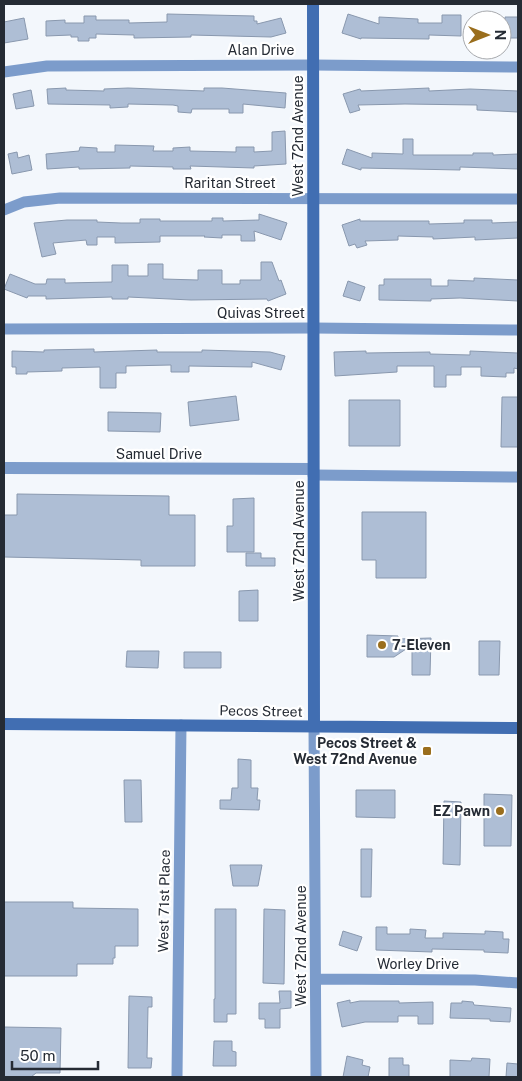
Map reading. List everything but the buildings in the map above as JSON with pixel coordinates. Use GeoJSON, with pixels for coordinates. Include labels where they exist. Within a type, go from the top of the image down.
{"type":"FeatureCollection","features":[{"type":"Feature","properties":{"kind":"main road","name":"West 72nd Avenue"},"geometry":{"type":"LineString","coordinates":[[313,4],[314,726]]}},
{"type":"Feature","properties":{"kind":"main road","name":"Pecos Street"},"geometry":{"type":"LineString","coordinates":[[4,724],[518,728]]}},
{"type":"Feature","properties":{"kind":"street","name":"Alan Drive"},"geometry":{"type":"LineString","coordinates":[[4,72],[47,66],[313,65],[518,67]]}},
{"type":"Feature","properties":{"kind":"street","name":"Raritan Street"},"geometry":{"type":"LineString","coordinates":[[4,210],[24,202],[60,198],[518,199]]}},
{"type":"Feature","properties":{"kind":"street","name":"Quivas Street"},"geometry":{"type":"LineString","coordinates":[[4,328],[518,330]]}},
{"type":"Feature","properties":{"kind":"street","name":"Samuel Drive"},"geometry":{"type":"LineString","coordinates":[[4,468],[313,472],[518,478]]}},
{"type":"Feature","properties":{"kind":"street","name":"West 71st Place"},"geometry":{"type":"LineString","coordinates":[[176,1077],[181,725]]}},
{"type":"Feature","properties":{"kind":"street","name":"West 72nd Avenue"},"geometry":{"type":"LineString","coordinates":[[314,726],[317,979],[316,1077]]}},
{"type":"Feature","properties":{"kind":"street","name":"Worley Drive"},"geometry":{"type":"LineString","coordinates":[[317,979],[475,980],[518,983]]}},
{"type":"Feature","properties":{"kind":"place","name":"7-Eleven"},"geometry":{"type":"Point","coordinates":[382,645]}},
{"type":"Feature","properties":{"kind":"place","name":"Pecos Street & West 72nd Avenue"},"geometry":{"type":"Point","coordinates":[427,751]}},
{"type":"Feature","properties":{"kind":"place","name":"EZ Pawn"},"geometry":{"type":"Point","coordinates":[500,811]}}]}
